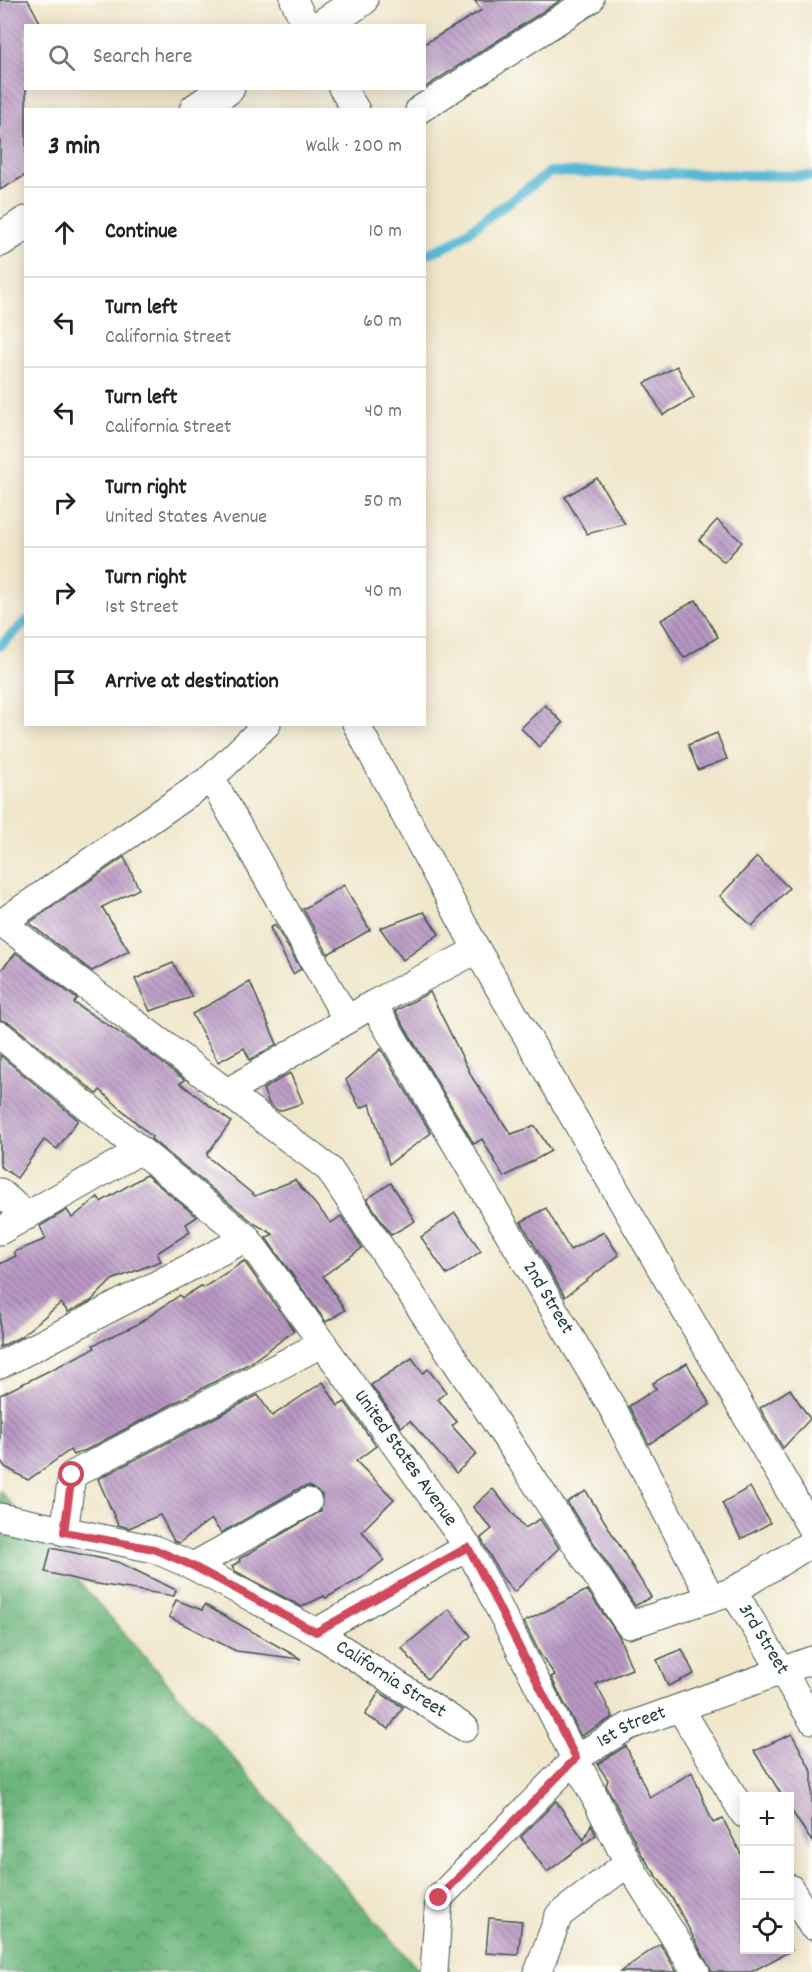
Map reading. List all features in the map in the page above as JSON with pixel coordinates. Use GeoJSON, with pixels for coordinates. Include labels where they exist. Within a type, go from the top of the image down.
{"type":"FeatureCollection","features":[{"type":"Feature","properties":{"kind":"street"},"geometry":{"type":"LineString","coordinates":[[294,0],[305,24]]}},
{"type":"Feature","properties":{"kind":"street"},"geometry":{"type":"LineString","coordinates":[[325,24],[361,0]]}},
{"type":"Feature","properties":{"kind":"street"},"geometry":{"type":"LineString","coordinates":[[422,108],[590,0]]}},
{"type":"Feature","properties":{"kind":"street"},"geometry":{"type":"LineString","coordinates":[[199,108],[225,90]]}},
{"type":"Feature","properties":{"kind":"street"},"geometry":{"type":"LineString","coordinates":[[343,90],[355,108]]}},
{"type":"Feature","properties":{"kind":"street"},"geometry":{"type":"LineString","coordinates":[[0,240],[24,224]]}},
{"type":"Feature","properties":{"kind":"street"},"geometry":{"type":"LineString","coordinates":[[265,726],[211,778],[1,923],[329,1169],[629,1625],[722,1594],[812,1543]]}},
{"type":"Feature","properties":{"kind":"street"},"geometry":{"type":"LineString","coordinates":[[357,726],[477,950],[812,1530]]}},
{"type":"Feature","properties":{"kind":"street"},"geometry":{"type":"LineString","coordinates":[[211,778],[347,1020]]}},
{"type":"Feature","properties":{"kind":"street"},"geometry":{"type":"LineString","coordinates":[[226,1093],[372,1004],[477,950]]}},
{"type":"Feature","properties":{"kind":"street","name":"2nd Street"},"geometry":{"type":"LineString","coordinates":[[372,1004],[722,1594]]}},
{"type":"Feature","properties":{"kind":"street","name":"United States Avenue"},"geometry":{"type":"LineString","coordinates":[[0,1035],[247,1238],[468,1547],[628,1863],[696,1972]]}},
{"type":"Feature","properties":{"kind":"street"},"geometry":{"type":"LineString","coordinates":[[0,1231],[139,1151]]}},
{"type":"Feature","properties":{"kind":"street"},"geometry":{"type":"LineString","coordinates":[[0,1192],[27,1216]]}},
{"type":"Feature","properties":{"kind":"street"},"geometry":{"type":"LineString","coordinates":[[0,1365],[247,1238]]}},
{"type":"Feature","properties":{"kind":"street"},"geometry":{"type":"LineString","coordinates":[[64,1532],[72,1475],[323,1343]]}},
{"type":"Feature","properties":{"kind":"street"},"geometry":{"type":"LineString","coordinates":[[193,1566],[308,1502]]}},
{"type":"Feature","properties":{"kind":"street","name":"California Street"},"geometry":{"type":"LineString","coordinates":[[0,1517],[154,1549],[193,1566],[316,1632],[465,1728]]}},
{"type":"Feature","properties":{"kind":"street","name":"California Street"},"geometry":{"type":"LineString","coordinates":[[316,1632],[468,1547]]}},
{"type":"Feature","properties":{"kind":"street","name":"3rd Street"},"geometry":{"type":"LineString","coordinates":[[722,1594],[781,1670],[812,1720]]}},
{"type":"Feature","properties":{"kind":"street","name":"1st Street"},"geometry":{"type":"LineString","coordinates":[[434,1972],[439,1898],[576,1758],[629,1726],[812,1660]]}},
{"type":"Feature","properties":{"kind":"street"},"geometry":{"type":"LineString","coordinates":[[680,1707],[740,1807]]}},
{"type":"Feature","properties":{"kind":"street"},"geometry":{"type":"LineString","coordinates":[[538,1972],[559,1915],[628,1863]]}},
{"type":"Feature","properties":{"kind":"street"},"geometry":{"type":"LineString","coordinates":[[794,1896],[812,1926]]}},
{"type":"Feature","properties":{"kind":"green space"},"geometry":{"type":"Polygon","coordinates":[[[0,1491],[420,1972],[0,1972],[0,1491]]]}},
{"type":"Feature","properties":{"kind":"building"},"geometry":{"type":"Polygon","coordinates":[[[0,0],[28,0],[41,24],[24,24],[26,108],[24,108],[24,176],[0,190],[0,0]]]}},
{"type":"Feature","properties":{"kind":"building"},"geometry":{"type":"Polygon","coordinates":[[[474,0],[561,0],[426,87],[426,43],[482,10],[474,0]]]}},
{"type":"Feature","properties":{"kind":"building"},"geometry":{"type":"Polygon","coordinates":[[[677,366],[694,398],[663,415],[645,383],[677,366]]]}},
{"type":"Feature","properties":{"kind":"building"},"geometry":{"type":"Polygon","coordinates":[[[597,478],[625,524],[587,534],[565,497],[597,478]]]}},
{"type":"Feature","properties":{"kind":"building"},"geometry":{"type":"Polygon","coordinates":[[[717,520],[742,542],[724,562],[699,540],[717,520]]]}},
{"type":"Feature","properties":{"kind":"building"},"geometry":{"type":"Polygon","coordinates":[[[696,600],[718,637],[684,658],[661,620],[696,600]]]}},
{"type":"Feature","properties":{"kind":"building"},"geometry":{"type":"Polygon","coordinates":[[[545,705],[563,723],[539,747],[521,728],[545,705]]]}},
{"type":"Feature","properties":{"kind":"building"},"geometry":{"type":"Polygon","coordinates":[[[717,733],[727,759],[698,770],[688,745],[717,733]]]}},
{"type":"Feature","properties":{"kind":"building"},"geometry":{"type":"Polygon","coordinates":[[[124,857],[139,889],[102,907],[129,951],[92,971],[29,923],[124,857]]]}},
{"type":"Feature","properties":{"kind":"building"},"geometry":{"type":"Polygon","coordinates":[[[757,857],[789,888],[752,926],[720,896],[757,857]]]}},
{"type":"Feature","properties":{"kind":"building"},"geometry":{"type":"Polygon","coordinates":[[[344,885],[370,930],[328,954],[303,909],[344,885]]]}},
{"type":"Feature","properties":{"kind":"building"},"geometry":{"type":"Polygon","coordinates":[[[424,912],[439,934],[403,960],[380,928],[424,912]]]}},
{"type":"Feature","properties":{"kind":"building"},"geometry":{"type":"Polygon","coordinates":[[[275,925],[301,969],[293,974],[270,928],[275,925]]]}},
{"type":"Feature","properties":{"kind":"building"},"geometry":{"type":"Polygon","coordinates":[[[16,953],[77,999],[74,1003],[134,1042],[185,1080],[180,1083],[231,1122],[207,1154],[255,1196],[295,1180],[331,1223],[341,1216],[362,1248],[323,1276],[345,1310],[326,1322],[266,1238],[273,1234],[255,1224],[151,1139],[152,1137],[100,1090],[97,1094],[10,1023],[0,1020],[0,971],[16,953]]]}},
{"type":"Feature","properties":{"kind":"building"},"geometry":{"type":"Polygon","coordinates":[[[173,963],[192,997],[150,1011],[135,979],[173,963]]]}},
{"type":"Feature","properties":{"kind":"building"},"geometry":{"type":"Polygon","coordinates":[[[250,982],[277,1044],[250,1060],[244,1048],[218,1062],[192,1014],[250,982]]]}},
{"type":"Feature","properties":{"kind":"building"},"geometry":{"type":"Polygon","coordinates":[[[430,992],[473,1079],[511,1134],[535,1126],[551,1151],[504,1177],[482,1139],[474,1144],[395,1011],[430,992]]]}},
{"type":"Feature","properties":{"kind":"building"},"geometry":{"type":"Polygon","coordinates":[[[381,1049],[431,1133],[389,1164],[370,1104],[360,1108],[346,1080],[381,1049]]]}},
{"type":"Feature","properties":{"kind":"building"},"geometry":{"type":"Polygon","coordinates":[[[0,1055],[78,1120],[57,1149],[44,1140],[17,1178],[0,1166],[0,1055]]]}},
{"type":"Feature","properties":{"kind":"building"},"geometry":{"type":"Polygon","coordinates":[[[290,1073],[303,1103],[279,1111],[269,1104],[263,1089],[290,1073]]]}},
{"type":"Feature","properties":{"kind":"building"},"geometry":{"type":"Polygon","coordinates":[[[146,1175],[197,1217],[186,1224],[190,1232],[157,1253],[161,1261],[112,1280],[91,1301],[68,1312],[61,1303],[20,1337],[0,1347],[0,1264],[16,1256],[14,1252],[46,1239],[40,1226],[67,1210],[72,1218],[98,1197],[101,1202],[146,1175]]]}},
{"type":"Feature","properties":{"kind":"building"},"geometry":{"type":"Polygon","coordinates":[[[391,1183],[415,1221],[391,1235],[367,1199],[391,1183]]]}},
{"type":"Feature","properties":{"kind":"building"},"geometry":{"type":"Polygon","coordinates":[[[546,1208],[570,1250],[604,1232],[619,1255],[565,1297],[521,1222],[546,1208]]]}},
{"type":"Feature","properties":{"kind":"building"},"geometry":{"type":"Polygon","coordinates":[[[455,1213],[481,1251],[447,1275],[421,1237],[455,1213]]]}},
{"type":"Feature","properties":{"kind":"building"},"geometry":{"type":"Polygon","coordinates":[[[244,1261],[294,1331],[250,1363],[86,1450],[73,1455],[70,1450],[28,1480],[5,1467],[0,1460],[0,1395],[95,1348],[93,1345],[136,1325],[180,1295],[182,1298],[201,1286],[203,1288],[244,1261]]]}},
{"type":"Feature","properties":{"kind":"building"},"geometry":{"type":"Polygon","coordinates":[[[412,1358],[423,1373],[428,1369],[446,1392],[438,1399],[457,1422],[452,1426],[477,1454],[456,1473],[410,1421],[401,1427],[371,1385],[412,1358]]]}},
{"type":"Feature","properties":{"kind":"building"},"geometry":{"type":"Polygon","coordinates":[[[687,1363],[710,1405],[649,1444],[629,1406],[656,1389],[653,1383],[687,1363]]]}},
{"type":"Feature","properties":{"kind":"building"},"geometry":{"type":"Polygon","coordinates":[[[323,1382],[338,1406],[345,1402],[376,1446],[356,1461],[394,1499],[362,1531],[384,1560],[361,1578],[326,1598],[324,1596],[302,1607],[235,1571],[232,1566],[240,1561],[239,1559],[321,1511],[322,1495],[309,1486],[300,1488],[221,1533],[211,1519],[179,1543],[174,1541],[160,1515],[129,1528],[118,1525],[98,1479],[258,1395],[272,1416],[323,1382]]]}},
{"type":"Feature","properties":{"kind":"building"},"geometry":{"type":"Polygon","coordinates":[[[790,1389],[810,1419],[783,1448],[760,1408],[790,1389]]]}},
{"type":"Feature","properties":{"kind":"building"},"geometry":{"type":"Polygon","coordinates":[[[750,1487],[770,1523],[741,1539],[722,1503],[750,1487]]]}},
{"type":"Feature","properties":{"kind":"building"},"geometry":{"type":"Polygon","coordinates":[[[493,1489],[525,1528],[540,1519],[559,1548],[514,1592],[501,1576],[481,1538],[492,1529],[473,1507],[493,1489]]]}},
{"type":"Feature","properties":{"kind":"building"},"geometry":{"type":"Polygon","coordinates":[[[586,1491],[651,1597],[635,1606],[567,1502],[586,1491]]]}},
{"type":"Feature","properties":{"kind":"building"},"geometry":{"type":"Polygon","coordinates":[[[51,1548],[118,1562],[176,1590],[174,1596],[91,1583],[45,1572],[51,1548]]]}},
{"type":"Feature","properties":{"kind":"building"},"geometry":{"type":"Polygon","coordinates":[[[587,1590],[619,1636],[632,1669],[596,1684],[613,1717],[581,1736],[551,1677],[555,1675],[540,1654],[524,1622],[587,1590]]]}},
{"type":"Feature","properties":{"kind":"building"},"geometry":{"type":"Polygon","coordinates":[[[176,1600],[202,1610],[205,1605],[301,1659],[236,1651],[169,1617],[176,1600]]]}},
{"type":"Feature","properties":{"kind":"building"},"geometry":{"type":"Polygon","coordinates":[[[449,1609],[471,1636],[427,1679],[402,1648],[449,1609]]]}},
{"type":"Feature","properties":{"kind":"building"},"geometry":{"type":"Polygon","coordinates":[[[682,1649],[694,1674],[668,1686],[657,1660],[682,1649]]]}},
{"type":"Feature","properties":{"kind":"building"},"geometry":{"type":"Polygon","coordinates":[[[379,1692],[403,1707],[389,1729],[365,1715],[379,1692]]]}},
{"type":"Feature","properties":{"kind":"building"},"geometry":{"type":"Polygon","coordinates":[[[792,1734],[812,1772],[812,1842],[794,1815],[794,1792],[780,1792],[754,1751],[792,1734]]]}},
{"type":"Feature","properties":{"kind":"building"},"geometry":{"type":"Polygon","coordinates":[[[626,1746],[650,1798],[692,1772],[713,1823],[723,1819],[740,1852],[740,1954],[785,1954],[751,1972],[712,1972],[674,1901],[642,1855],[606,1785],[608,1780],[597,1764],[626,1746]]]}},
{"type":"Feature","properties":{"kind":"building"},"geometry":{"type":"Polygon","coordinates":[[[556,1801],[584,1840],[591,1824],[596,1835],[547,1872],[521,1837],[556,1801]]]}},
{"type":"Feature","properties":{"kind":"building"},"geometry":{"type":"Polygon","coordinates":[[[489,1918],[522,1921],[518,1955],[486,1953],[489,1918]]]}},
{"type":"Feature","properties":{"kind":"building"},"geometry":{"type":"Polygon","coordinates":[[[660,1944],[677,1972],[620,1972],[660,1944]]]}},
{"type":"Feature","properties":{"kind":"waterway"},"geometry":{"type":"LineString","coordinates":[[426,254],[451,244],[550,172],[812,176]]}},
{"type":"Feature","properties":{"kind":"waterway"},"geometry":{"type":"LineString","coordinates":[[0,646],[24,623]]}},
{"type":"Feature","properties":{"kind":"route"},"geometry":{"type":"LineString","coordinates":[[72,1475],[64,1532],[154,1549],[193,1566],[316,1632],[468,1547],[576,1758],[439,1898]]}}]}
